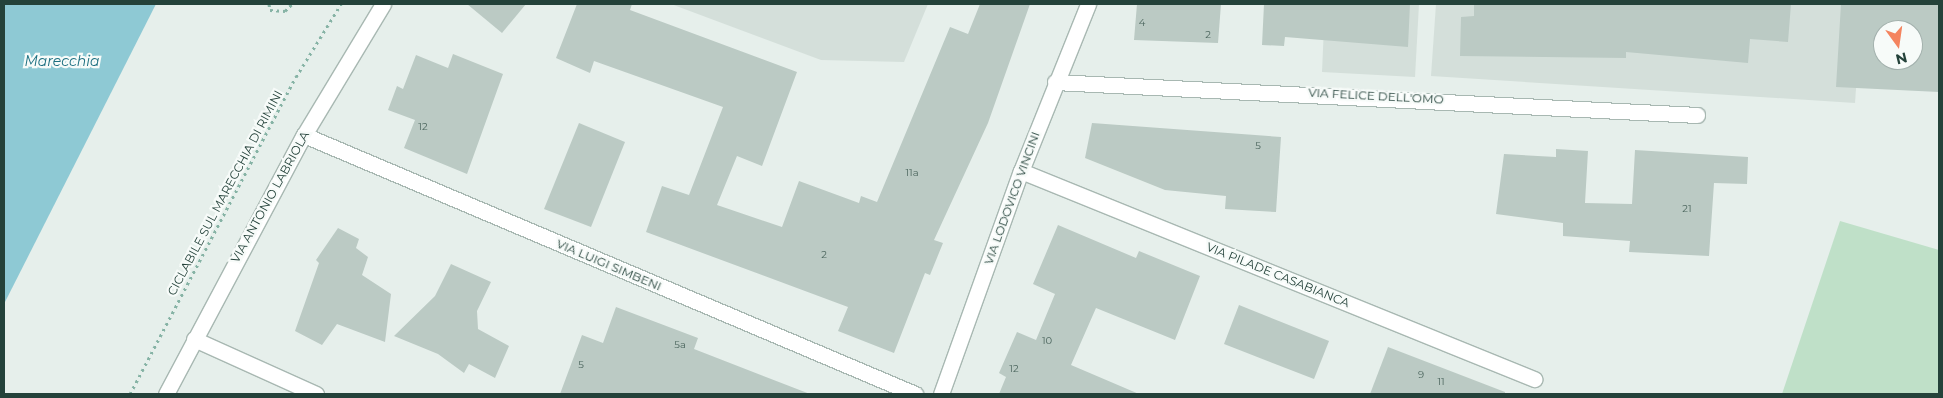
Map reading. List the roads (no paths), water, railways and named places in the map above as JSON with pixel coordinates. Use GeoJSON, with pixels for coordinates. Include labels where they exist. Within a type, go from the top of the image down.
{"type":"FeatureCollection","features":[{"type":"Feature","properties":{"kind":"street","name":"VIA ANTONIO LABRIOLA"},"geometry":{"type":"LineString","coordinates":[[166,394],[304,135],[383,4]]}},
{"type":"Feature","properties":{"kind":"street","name":"VIA LODOVICO VINCINI"},"geometry":{"type":"LineString","coordinates":[[941,394],[1021,171],[1055,82],[1088,4]]}},
{"type":"Feature","properties":{"kind":"street","name":"VIA FELICE DELL'OMO"},"geometry":{"type":"LineString","coordinates":[[1055,82],[1698,115]]}},
{"type":"Feature","properties":{"kind":"street","name":"VIA LUIGI SIMBENI"},"geometry":{"type":"LineString","coordinates":[[304,135],[914,394]]}},
{"type":"Feature","properties":{"kind":"street","name":"VIA PILADE CASABIANCA"},"geometry":{"type":"LineString","coordinates":[[1021,171],[1534,379]]}},
{"type":"Feature","properties":{"kind":"street"},"geometry":{"type":"LineString","coordinates":[[194,339],[316,394]]}},
{"type":"Feature","properties":{"kind":"water","name":"Marecchia"},"geometry":{"type":"Polygon","coordinates":[[[4,4],[156,4],[4,304],[4,4]]]}}]}
